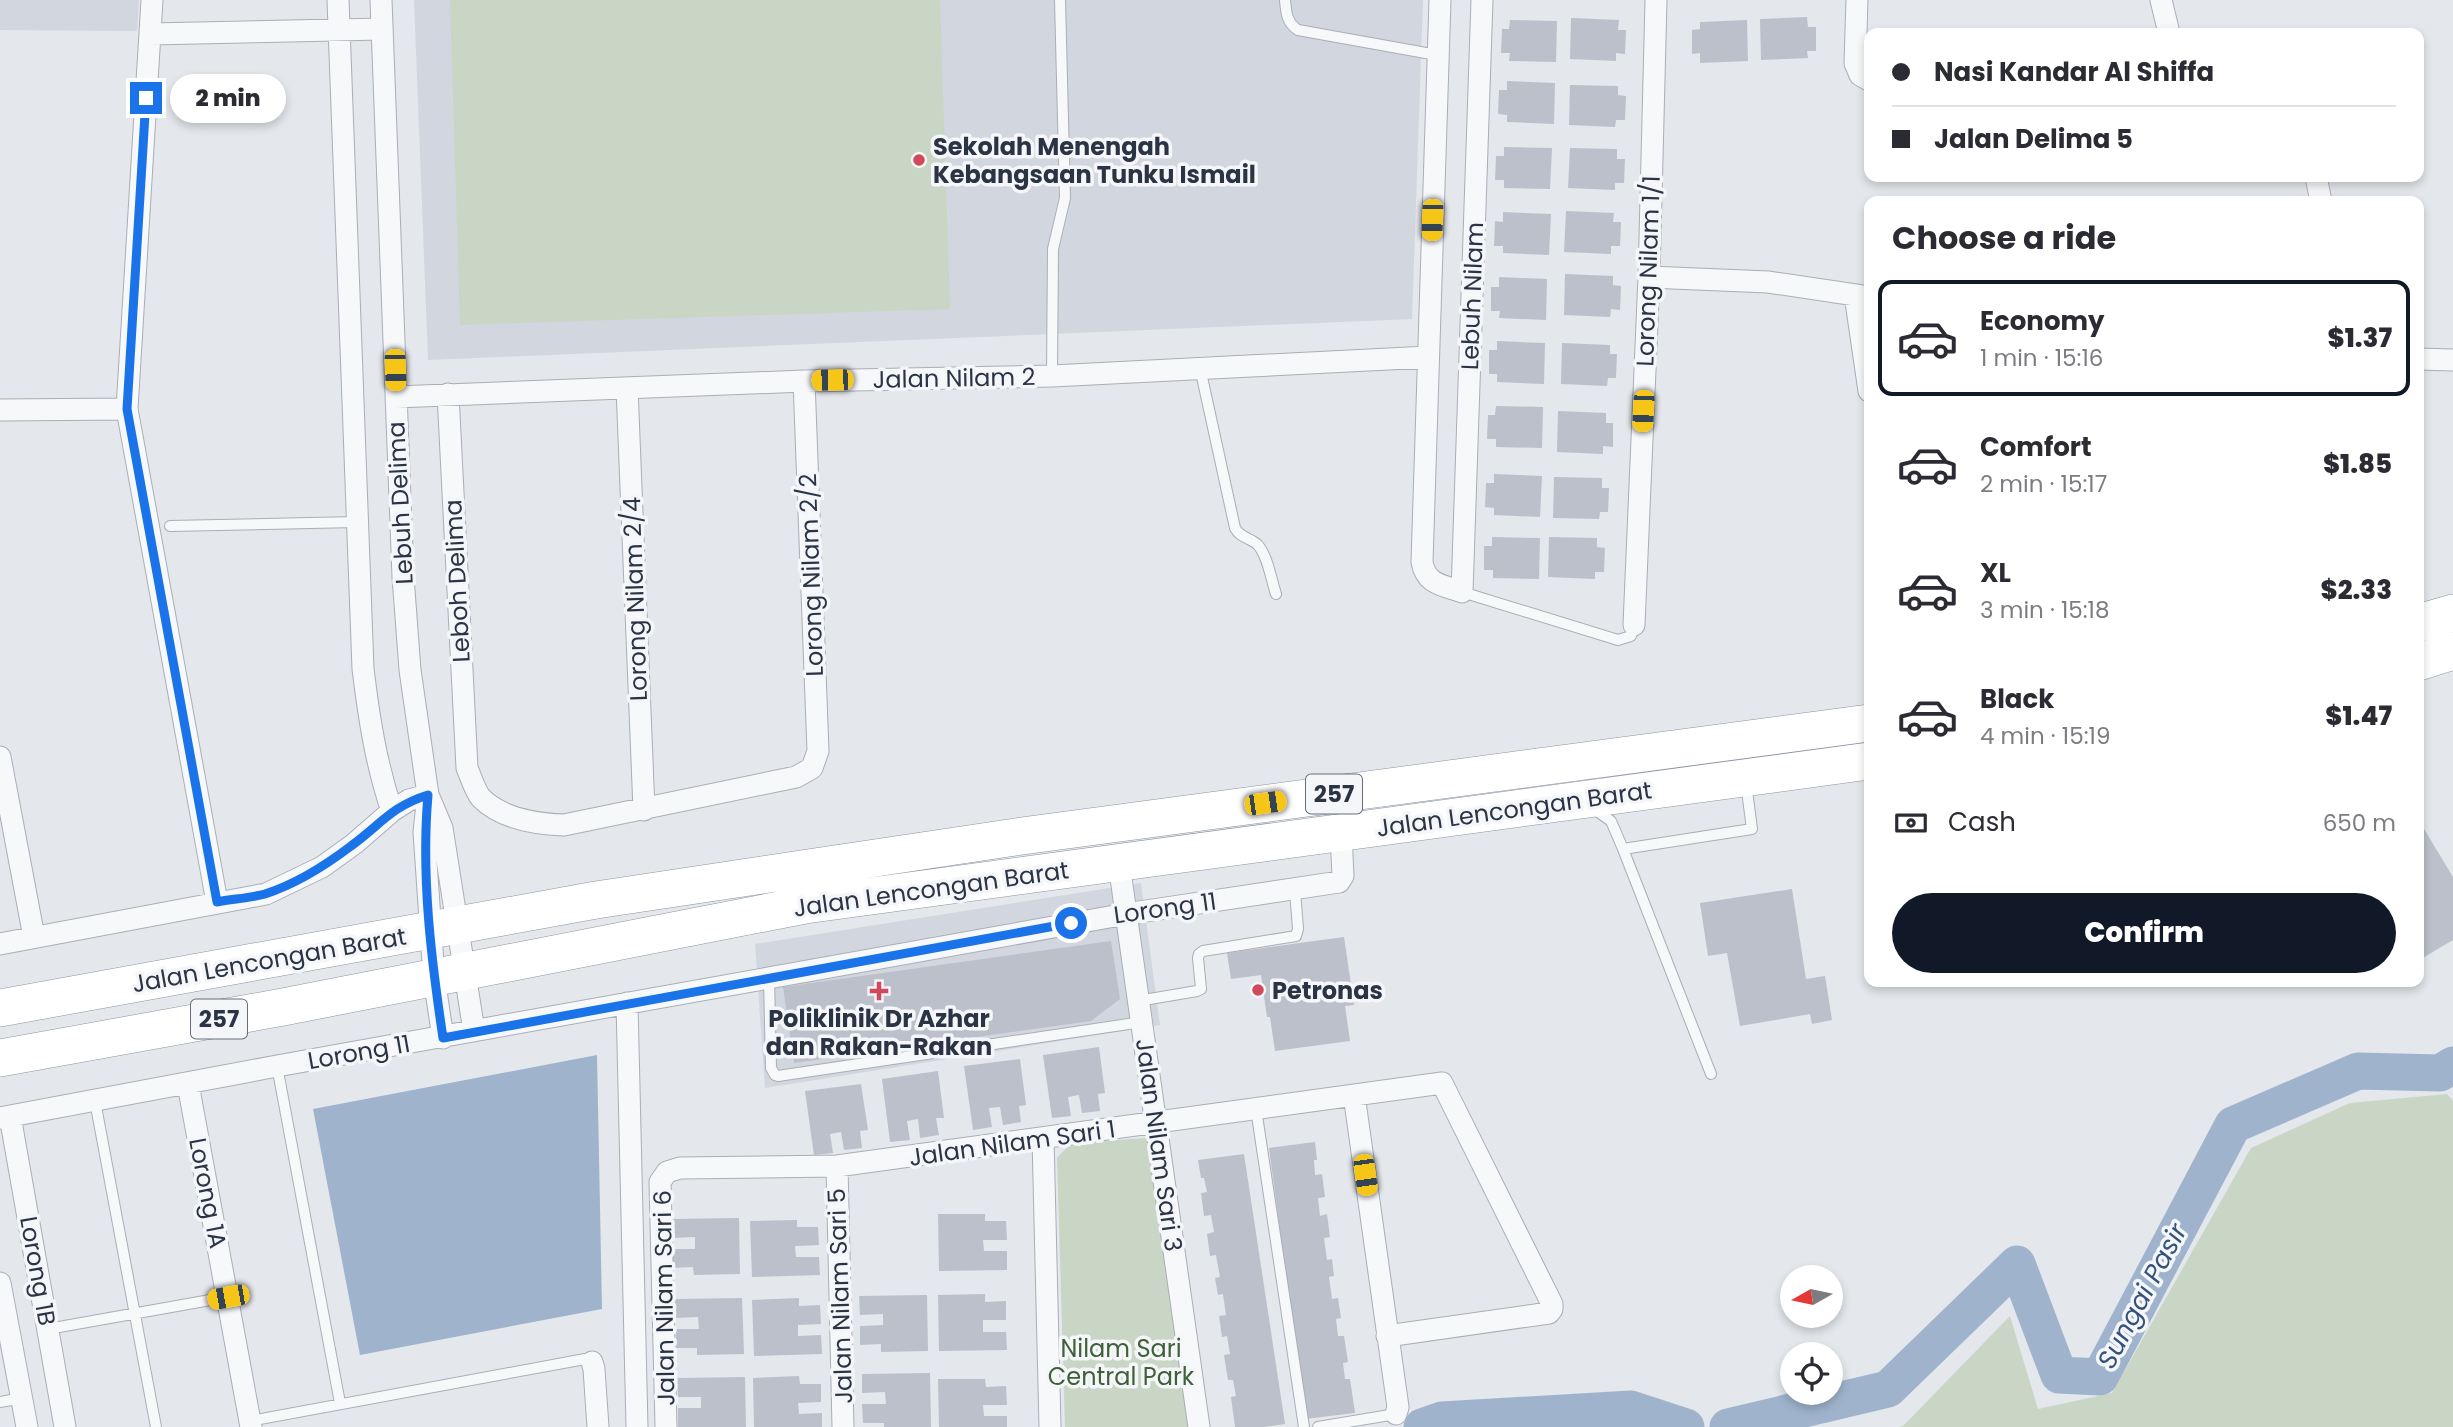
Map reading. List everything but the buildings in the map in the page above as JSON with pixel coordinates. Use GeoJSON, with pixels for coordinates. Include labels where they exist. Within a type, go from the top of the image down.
{"type":"FeatureCollection","features":[{"type":"Feature","properties":{"kind":"highway"},"geometry":{"type":"LineString","coordinates":[[2424,621],[2453,613]]}},
{"type":"Feature","properties":{"kind":"highway"},"geometry":{"type":"LineString","coordinates":[[2424,660],[2453,651]]}},
{"type":"Feature","properties":{"kind":"highway","name":"Jalan Lencongan Barat"},"geometry":{"type":"LineString","coordinates":[[0,1008],[596,900],[1022,836],[1864,724]]}},
{"type":"Feature","properties":{"kind":"highway","name":"Jalan Lencongan Barat"},"geometry":{"type":"LineString","coordinates":[[0,1058],[449,975],[805,905],[1864,762]]}},
{"type":"Feature","properties":{"kind":"street"},"geometry":{"type":"LineString","coordinates":[[152,0],[127,409],[217,902]]}},
{"type":"Feature","properties":{"kind":"street"},"geometry":{"type":"LineString","coordinates":[[338,0],[363,669],[381,778],[392,811]]}},
{"type":"Feature","properties":{"kind":"street","name":"Lebuh Delima"},"geometry":{"type":"LineString","coordinates":[[381,0],[403,577],[408,643],[428,795],[424,832],[444,929]]}},
{"type":"Feature","properties":{"kind":"street"},"geometry":{"type":"LineString","coordinates":[[1440,0],[1422,562],[1424,573],[1431,581],[1462,592]]}},
{"type":"Feature","properties":{"kind":"street","name":"Lebuh Nilam"},"geometry":{"type":"LineString","coordinates":[[1462,592],[1482,0]]}},
{"type":"Feature","properties":{"kind":"street","name":"Lorong Nilam 1/1"},"geometry":{"type":"LineString","coordinates":[[1634,625],[1649,277],[1656,0]]}},
{"type":"Feature","properties":{"kind":"street"},"geometry":{"type":"LineString","coordinates":[[1857,0],[1855,63],[1860,75],[1864,77]]}},
{"type":"Feature","properties":{"kind":"street"},"geometry":{"type":"LineString","coordinates":[[2161,0],[2168,28]]}},
{"type":"Feature","properties":{"kind":"street"},"geometry":{"type":"LineString","coordinates":[[150,34],[382,29]]}},
{"type":"Feature","properties":{"kind":"street"},"geometry":{"type":"LineString","coordinates":[[1649,277],[1768,282],[1862,296],[1864,323]]}},
{"type":"Feature","properties":{"kind":"street","name":"Jalan Nilam 2"},"geometry":{"type":"LineString","coordinates":[[396,397],[804,381],[1052,376],[1428,357]]}},
{"type":"Feature","properties":{"kind":"street"},"geometry":{"type":"LineString","coordinates":[[2424,359],[2453,360]]}},
{"type":"Feature","properties":{"kind":"street","name":"Lorong Nilam 2/2"},"geometry":{"type":"LineString","coordinates":[[644,810],[796,777],[812,768],[817,751],[804,381]]}},
{"type":"Feature","properties":{"kind":"street","name":"Lorong Nilam 2/4"},"geometry":{"type":"LineString","coordinates":[[627,388],[644,810]]}},
{"type":"Feature","properties":{"kind":"street","name":"Leboh Delima"},"geometry":{"type":"LineString","coordinates":[[447,394],[467,768],[480,797],[505,813],[535,824],[565,825],[644,810]]}},
{"type":"Feature","properties":{"kind":"street"},"geometry":{"type":"LineString","coordinates":[[0,410],[127,409]]}},
{"type":"Feature","properties":{"kind":"street"},"geometry":{"type":"LineString","coordinates":[[0,757],[34,937]]}},
{"type":"Feature","properties":{"kind":"street"},"geometry":{"type":"LineString","coordinates":[[0,944],[266,894],[322,867],[392,811],[410,800],[428,795]]}},
{"type":"Feature","properties":{"kind":"street","name":"Lorong 11"},"geometry":{"type":"LineString","coordinates":[[5,1117],[1126,914],[1339,883],[1343,876],[1341,834]]}},
{"type":"Feature","properties":{"kind":"street","name":"Jalan Nilam Sari 3"},"geometry":{"type":"LineString","coordinates":[[1119,864],[1158,1123],[1199,1427]]}},
{"type":"Feature","properties":{"kind":"street"},"geometry":{"type":"LineString","coordinates":[[443,1038],[449,975],[444,929]]}},
{"type":"Feature","properties":{"kind":"street"},"geometry":{"type":"LineString","coordinates":[[444,929],[449,975],[474,1031]]}},
{"type":"Feature","properties":{"kind":"street"},"geometry":{"type":"LineString","coordinates":[[627,1003],[638,1427]]}},
{"type":"Feature","properties":{"kind":"street","name":"Jalan Nilam Sari 1"},"geometry":{"type":"LineString","coordinates":[[837,1166],[1442,1083],[1552,1307],[1549,1313],[1387,1336]]}},
{"type":"Feature","properties":{"kind":"street","name":"Lorong 1A"},"geometry":{"type":"LineString","coordinates":[[188,1084],[251,1424]]}},
{"type":"Feature","properties":{"kind":"street"},"geometry":{"type":"LineString","coordinates":[[1354,1095],[1398,1407],[1396,1414]]}},
{"type":"Feature","properties":{"kind":"street","name":"Lorong 1B"},"geometry":{"type":"LineString","coordinates":[[5,1117],[65,1427]]}},
{"type":"Feature","properties":{"kind":"street"},"geometry":{"type":"LineString","coordinates":[[1043,1138],[1049,1427]]}},
{"type":"Feature","properties":{"kind":"street","name":"Jalan Nilam Sari 6"},"geometry":{"type":"LineString","coordinates":[[666,1427],[660,1182],[667,1172],[680,1168],[837,1166]]}},
{"type":"Feature","properties":{"kind":"street","name":"Jalan Nilam Sari 5"},"geometry":{"type":"LineString","coordinates":[[837,1166],[844,1427]]}},
{"type":"Feature","properties":{"kind":"street"},"geometry":{"type":"LineString","coordinates":[[0,1283],[27,1427]]}},
{"type":"Feature","properties":{"kind":"street"},"geometry":{"type":"LineString","coordinates":[[592,1362],[598,1427]]}},
{"type":"Feature","properties":{"kind":"lane"},"geometry":{"type":"LineString","coordinates":[[1052,376],[1053,249],[1065,198],[1060,0]]}},
{"type":"Feature","properties":{"kind":"lane"},"geometry":{"type":"LineString","coordinates":[[1285,0],[1287,18],[1298,30],[1437,55]]}},
{"type":"Feature","properties":{"kind":"lane"},"geometry":{"type":"LineString","coordinates":[[1200,368],[1235,528],[1238,534],[1257,544],[1264,556],[1276,594]]}},
{"type":"Feature","properties":{"kind":"lane"},"geometry":{"type":"LineString","coordinates":[[170,526],[357,522]]}},
{"type":"Feature","properties":{"kind":"lane"},"geometry":{"type":"LineString","coordinates":[[1462,592],[1618,640],[1631,636],[1634,625]]}},
{"type":"Feature","properties":{"kind":"lane"},"geometry":{"type":"LineString","coordinates":[[1623,849],[1752,829],[1745,777]]}},
{"type":"Feature","properties":{"kind":"lane"},"geometry":{"type":"LineString","coordinates":[[1580,800],[1611,821],[1711,1074]]}},
{"type":"Feature","properties":{"kind":"lane"},"geometry":{"type":"LineString","coordinates":[[769,978],[771,1068],[778,1076],[1140,1011],[1197,991],[1201,989],[1198,958],[1203,951],[1296,936],[1298,929],[1295,890]]}},
{"type":"Feature","properties":{"kind":"lane"},"geometry":{"type":"LineString","coordinates":[[277,1066],[340,1404]]}},
{"type":"Feature","properties":{"kind":"lane"},"geometry":{"type":"LineString","coordinates":[[95,1101],[156,1427]]}},
{"type":"Feature","properties":{"kind":"lane"},"geometry":{"type":"LineString","coordinates":[[1256,1109],[1304,1427]]}},
{"type":"Feature","properties":{"kind":"lane"},"geometry":{"type":"LineString","coordinates":[[48,1329],[228,1297]]}},
{"type":"Feature","properties":{"kind":"lane"},"geometry":{"type":"LineString","coordinates":[[251,1424],[340,1404],[585,1359],[592,1362]]}},
{"type":"Feature","properties":{"kind":"lane"},"geometry":{"type":"LineString","coordinates":[[0,1402],[22,1398]]}},
{"type":"Feature","properties":{"kind":"lane"},"geometry":{"type":"LineString","coordinates":[[1318,1427],[1396,1414]]}},
{"type":"Feature","properties":{"kind":"shaded area"},"geometry":{"type":"Polygon","coordinates":[[[0,0],[139,0],[137,31],[0,30],[0,0]]]}},
{"type":"Feature","properties":{"kind":"shaded area","name":"Sekolah Menengah Kebangsaan Tunku Ismail"},"geometry":{"type":"Polygon","coordinates":[[[414,0],[1423,0],[1412,319],[428,360],[414,0]]]}},
{"type":"Feature","properties":{"kind":"shaded area"},"geometry":{"type":"Polygon","coordinates":[[[1141,883],[1160,1025],[765,1088],[755,944],[1141,883]]]}},
{"type":"Feature","properties":{"kind":"green space"},"geometry":{"type":"Polygon","coordinates":[[[450,0],[940,0],[950,309],[460,325],[450,0]]]}},
{"type":"Feature","properties":{"kind":"green space"},"geometry":{"type":"Polygon","coordinates":[[[2447,1094],[2453,1101],[2453,1427],[1899,1427],[1903,1426],[2010,1316],[2038,1409],[2112,1393],[2251,1148],[2350,1103],[2447,1094]]]}},
{"type":"Feature","properties":{"kind":"green space","name":"Nilam Sari Central Park"},"geometry":{"type":"Polygon","coordinates":[[[1147,1138],[1190,1427],[1065,1427],[1057,1158],[1071,1143],[1147,1138]]]}},
{"type":"Feature","properties":{"kind":"water"},"geometry":{"type":"Polygon","coordinates":[[[597,1055],[602,1309],[360,1355],[313,1109],[597,1055]]]}},
{"type":"Feature","properties":{"kind":"waterway","name":"Sungai Pasir"},"geometry":{"type":"LineString","coordinates":[[1728,1427],[1888,1389],[2017,1264],[2059,1375],[2100,1377],[2233,1125],[2358,1071],[2440,1073],[2453,1065]]}},
{"type":"Feature","properties":{"kind":"waterway","name":"Sungai Pasir"},"geometry":{"type":"LineString","coordinates":[[1422,1427],[1442,1420],[1631,1409],[1686,1427]]}},
{"type":"Feature","properties":{"kind":"place","name":"Sekolah Menengah Kebangsaan Tunku Ismail"},"geometry":{"type":"Point","coordinates":[919,160]}},
{"type":"Feature","properties":{"kind":"place","name":"Petronas"},"geometry":{"type":"Point","coordinates":[1258,990]}},
{"type":"Feature","properties":{"kind":"place","name":"Poliklinik Dr Azhar dan Rakan-Rakan"},"geometry":{"type":"Point","coordinates":[879,991]}},
{"type":"Feature","properties":{"kind":"route"},"geometry":{"type":"LineString","coordinates":[[146,98],[127,409],[217,902],[266,894],[295,881],[322,867],[354,844],[392,811],[410,800],[428,795],[424,832],[427,882],[433,978],[443,1038],[1071,923]]}}]}
